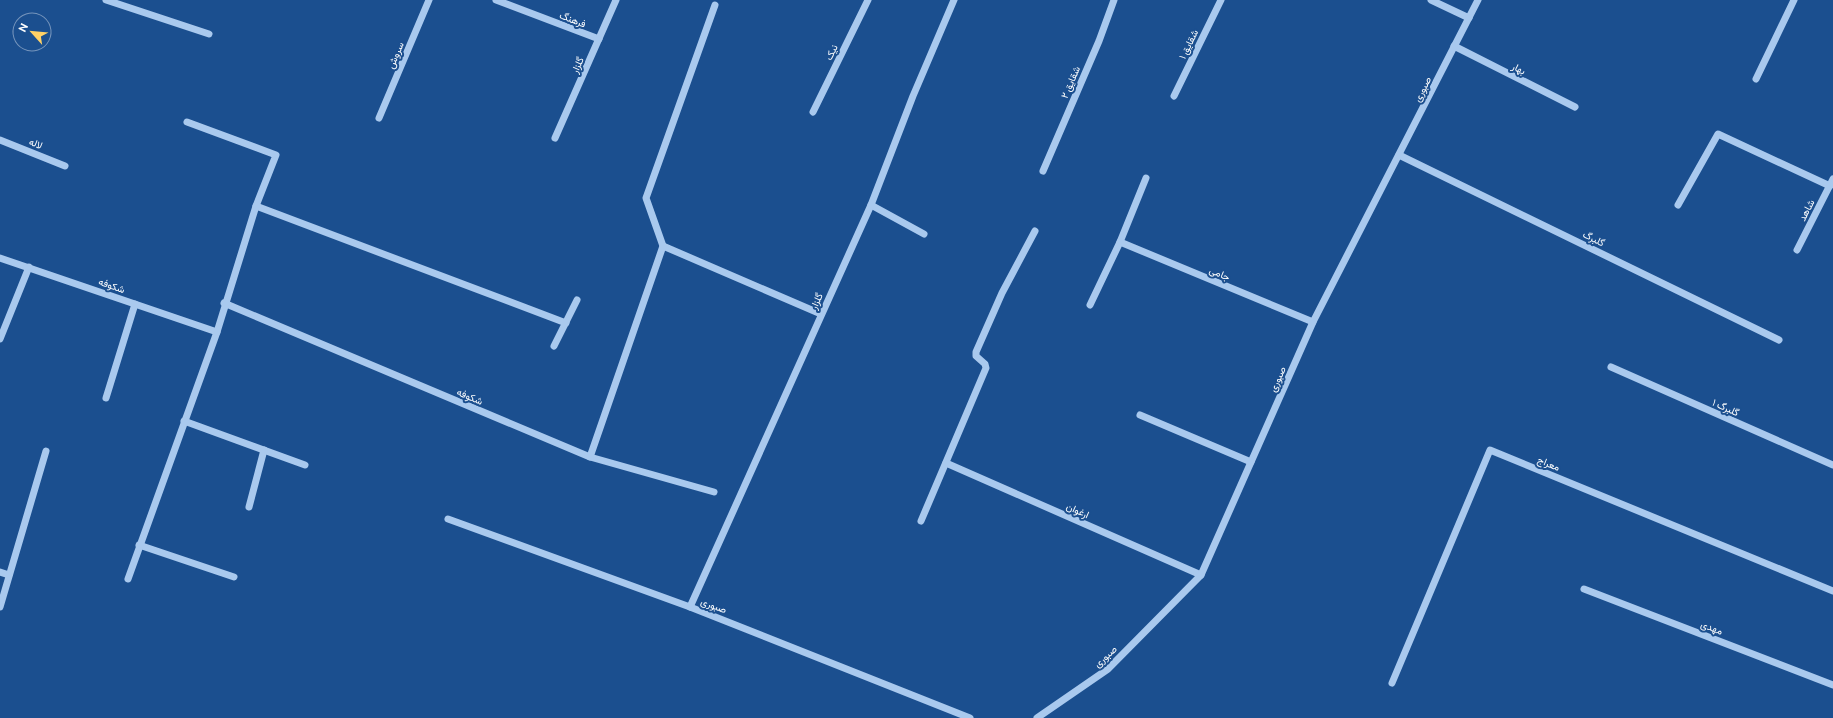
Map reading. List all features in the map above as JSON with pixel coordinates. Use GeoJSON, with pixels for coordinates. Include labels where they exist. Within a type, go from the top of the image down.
{"type":"FeatureCollection","features":[{"type":"Feature","properties":{"kind":"street"},"geometry":{"type":"LineString","coordinates":[[106,0],[209,34]]}},
{"type":"Feature","properties":{"kind":"street","name":"سروش"},"geometry":{"type":"LineString","coordinates":[[380,118],[429,0]]}},
{"type":"Feature","properties":{"kind":"street","name":"فرهنگ"},"geometry":{"type":"LineString","coordinates":[[496,0],[599,39]]}},
{"type":"Feature","properties":{"kind":"street","name":"گلزار"},"geometry":{"type":"LineString","coordinates":[[555,138],[616,0]]}},
{"type":"Feature","properties":{"kind":"street","name":"نیک"},"geometry":{"type":"LineString","coordinates":[[813,112],[868,0]]}},
{"type":"Feature","properties":{"kind":"street","name":"گلزار"},"geometry":{"type":"LineString","coordinates":[[690,607],[821,314],[872,205],[914,96],[954,0]]}},
{"type":"Feature","properties":{"kind":"street","name":"شقایق ۲"},"geometry":{"type":"LineString","coordinates":[[1043,171],[1099,41],[1114,0]]}},
{"type":"Feature","properties":{"kind":"street","name":"شقایق ۱"},"geometry":{"type":"LineString","coordinates":[[1174,96],[1221,0]]}},
{"type":"Feature","properties":{"kind":"street"},"geometry":{"type":"LineString","coordinates":[[1431,0],[1469,18]]}},
{"type":"Feature","properties":{"kind":"street","name":"صبوری"},"geometry":{"type":"LineString","coordinates":[[1037,718],[1108,669],[1201,576],[1313,322],[1478,0]]}},
{"type":"Feature","properties":{"kind":"street"},"geometry":{"type":"LineString","coordinates":[[1756,80],[1794,0]]}},
{"type":"Feature","properties":{"kind":"street"},"geometry":{"type":"LineString","coordinates":[[590,457],[663,246],[646,198],[715,5]]}},
{"type":"Feature","properties":{"kind":"street","name":"بهار"},"geometry":{"type":"LineString","coordinates":[[1454,46],[1575,107]]}},
{"type":"Feature","properties":{"kind":"street"},"geometry":{"type":"LineString","coordinates":[[128,578],[217,332],[224,303],[256,206],[276,155],[187,122]]}},
{"type":"Feature","properties":{"kind":"street"},"geometry":{"type":"LineString","coordinates":[[1678,205],[1718,134],[1831,183]]}},
{"type":"Feature","properties":{"kind":"street","name":"لاله"},"geometry":{"type":"LineString","coordinates":[[0,140],[65,166]]}},
{"type":"Feature","properties":{"kind":"street","name":"گلبرگ"},"geometry":{"type":"LineString","coordinates":[[1399,155],[1779,340]]}},
{"type":"Feature","properties":{"kind":"street"},"geometry":{"type":"LineString","coordinates":[[1090,305],[1120,242],[1146,178]]}},
{"type":"Feature","properties":{"kind":"street","name":"شاهد"},"geometry":{"type":"LineString","coordinates":[[1797,250],[1831,183]]}},
{"type":"Feature","properties":{"kind":"street"},"geometry":{"type":"LineString","coordinates":[[872,205],[924,234]]}},
{"type":"Feature","properties":{"kind":"street"},"geometry":{"type":"LineString","coordinates":[[256,206],[566,323]]}},
{"type":"Feature","properties":{"kind":"street"},"geometry":{"type":"LineString","coordinates":[[921,521],[986,368],[985,364],[976,356],[976,352],[1002,293],[1035,231]]}},
{"type":"Feature","properties":{"kind":"street","name":"جامی"},"geometry":{"type":"LineString","coordinates":[[1120,242],[1313,322]]}},
{"type":"Feature","properties":{"kind":"street"},"geometry":{"type":"LineString","coordinates":[[663,246],[821,314]]}},
{"type":"Feature","properties":{"kind":"street","name":"شکوفه"},"geometry":{"type":"LineString","coordinates":[[0,258],[217,332]]}},
{"type":"Feature","properties":{"kind":"street"},"geometry":{"type":"LineString","coordinates":[[0,339],[29,267]]}},
{"type":"Feature","properties":{"kind":"street"},"geometry":{"type":"LineString","coordinates":[[554,346],[577,300]]}},
{"type":"Feature","properties":{"kind":"street","name":"شکوفه"},"geometry":{"type":"LineString","coordinates":[[224,303],[590,457],[714,492]]}},
{"type":"Feature","properties":{"kind":"street"},"geometry":{"type":"LineString","coordinates":[[106,398],[135,304]]}},
{"type":"Feature","properties":{"kind":"street","name":"گلبرگ ۱"},"geometry":{"type":"LineString","coordinates":[[1611,367],[1833,465]]}},
{"type":"Feature","properties":{"kind":"street"},"geometry":{"type":"LineString","coordinates":[[1140,415],[1251,462]]}},
{"type":"Feature","properties":{"kind":"street"},"geometry":{"type":"LineString","coordinates":[[184,420],[305,465]]}},
{"type":"Feature","properties":{"kind":"street"},"geometry":{"type":"LineString","coordinates":[[249,507],[264,450]]}},
{"type":"Feature","properties":{"kind":"street","name":"معراج"},"geometry":{"type":"LineString","coordinates":[[1392,683],[1490,450],[1833,591]]}},
{"type":"Feature","properties":{"kind":"street"},"geometry":{"type":"LineString","coordinates":[[0,607],[46,452]]}},
{"type":"Feature","properties":{"kind":"street","name":"ارغوان"},"geometry":{"type":"LineString","coordinates":[[946,463],[1201,576]]}},
{"type":"Feature","properties":{"kind":"street","name":"صبوری"},"geometry":{"type":"LineString","coordinates":[[448,518],[690,607],[970,718]]}},
{"type":"Feature","properties":{"kind":"street"},"geometry":{"type":"LineString","coordinates":[[139,545],[234,577]]}},
{"type":"Feature","properties":{"kind":"street"},"geometry":{"type":"LineString","coordinates":[[0,572],[9,575]]}},
{"type":"Feature","properties":{"kind":"street","name":"مهدی"},"geometry":{"type":"LineString","coordinates":[[1584,589],[1833,684]]}}]}
